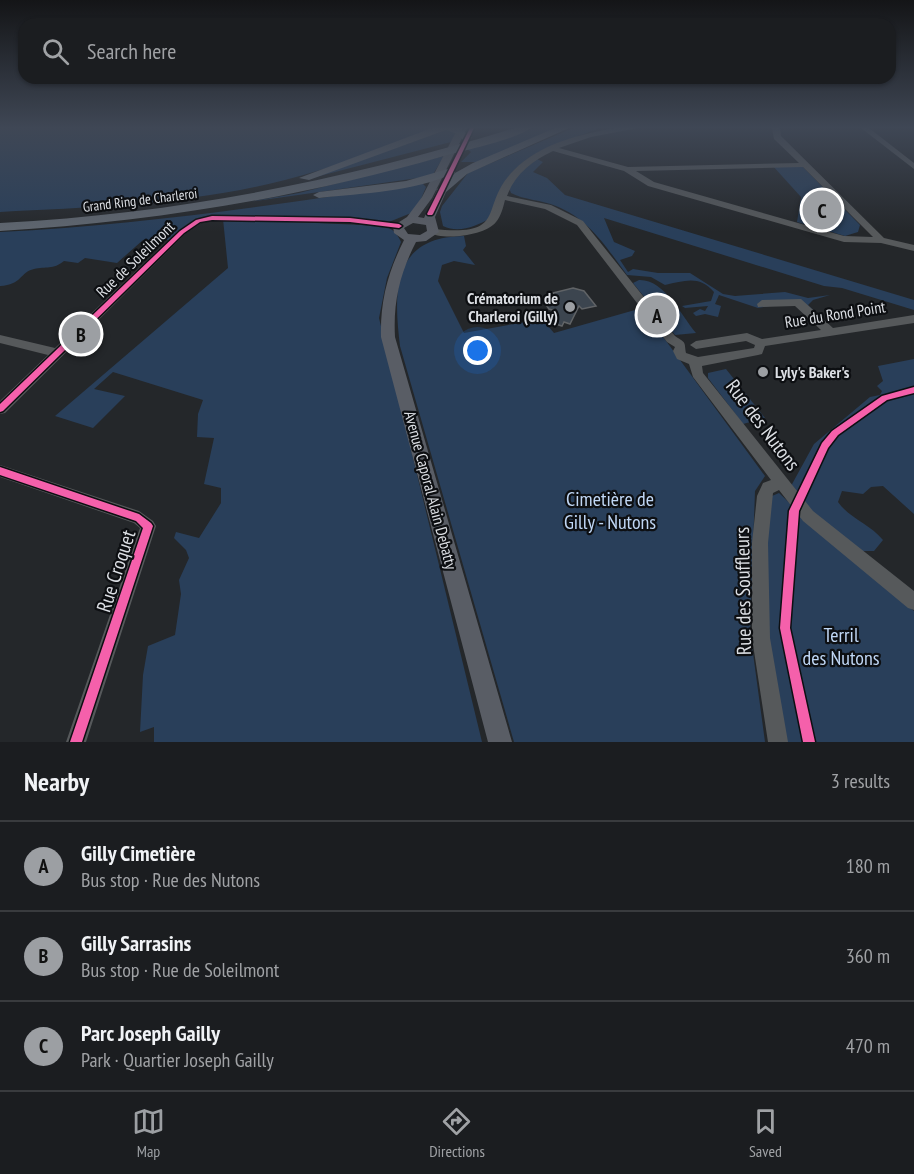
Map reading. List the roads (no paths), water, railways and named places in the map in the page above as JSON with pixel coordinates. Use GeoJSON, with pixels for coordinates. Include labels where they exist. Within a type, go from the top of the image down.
{"type":"FeatureCollection","features":[{"type":"Feature","properties":{"kind":"highway"},"geometry":{"type":"LineString","coordinates":[[243,195],[351,163]]}},
{"type":"Feature","properties":{"kind":"highway","name":"Grand Ring de Charleroi"},"geometry":{"type":"LineString","coordinates":[[0,221],[118,212],[243,195],[385,163]]}},
{"type":"Feature","properties":{"kind":"highway","name":"Grand Ring de Charleroi"},"geometry":{"type":"LineString","coordinates":[[0,227],[163,213],[288,192],[407,163]]}},
{"type":"Feature","properties":{"kind":"highway"},"geometry":{"type":"LineString","coordinates":[[54,224],[76,226],[150,219],[418,181],[438,177],[451,163]]}},
{"type":"Feature","properties":{"kind":"highway"},"geometry":{"type":"LineString","coordinates":[[462,163],[477,165]]}},
{"type":"Feature","properties":{"kind":"highway"},"geometry":{"type":"LineString","coordinates":[[418,181],[428,183],[437,189],[483,163]]}},
{"type":"Feature","properties":{"kind":"main road"},"geometry":{"type":"LineString","coordinates":[[432,227],[422,239],[405,233],[411,219],[437,189],[451,163]]}},
{"type":"Feature","properties":{"kind":"main road"},"geometry":{"type":"LineString","coordinates":[[432,227],[429,217],[438,177]]}},
{"type":"Feature","properties":{"kind":"main road"},"geometry":{"type":"LineString","coordinates":[[411,219],[432,227]]}},
{"type":"Feature","properties":{"kind":"main road","name":"Avenue Caporal Alain Debatty"},"geometry":{"type":"LineString","coordinates":[[405,233],[388,296],[388,337],[500,742]]}},
{"type":"Feature","properties":{"kind":"street"},"geometry":{"type":"LineString","coordinates":[[432,227],[461,233],[482,228],[496,215],[506,183],[521,168],[530,163]]}},
{"type":"Feature","properties":{"kind":"street"},"geometry":{"type":"LineString","coordinates":[[603,163],[627,169],[804,165]]}},
{"type":"Feature","properties":{"kind":"street"},"geometry":{"type":"LineString","coordinates":[[802,163],[881,240]]}},
{"type":"Feature","properties":{"kind":"street"},"geometry":{"type":"LineString","coordinates":[[627,169],[653,185],[850,239],[881,240],[914,248]]}},
{"type":"Feature","properties":{"kind":"street"},"geometry":{"type":"LineString","coordinates":[[653,185],[647,175],[655,169]]}},
{"type":"Feature","properties":{"kind":"street"},"geometry":{"type":"LineString","coordinates":[[501,197],[548,207],[580,223],[671,339],[681,346],[679,351],[681,356],[700,361],[706,353],[696,345]]}},
{"type":"Feature","properties":{"kind":"street","name":"Rue de Soleilmont"},"geometry":{"type":"LineString","coordinates":[[0,409],[182,232],[198,221],[212,218],[350,220],[405,233]]}},
{"type":"Feature","properties":{"kind":"street"},"geometry":{"type":"LineString","coordinates":[[850,239],[859,238],[866,232],[862,223]]}},
{"type":"Feature","properties":{"kind":"street"},"geometry":{"type":"LineString","coordinates":[[762,304],[797,302],[831,332]]}},
{"type":"Feature","properties":{"kind":"street","name":"Rue du Rond Point"},"geometry":{"type":"LineString","coordinates":[[681,346],[687,343],[696,345],[747,337],[761,343],[914,319]]}},
{"type":"Feature","properties":{"kind":"street"},"geometry":{"type":"LineString","coordinates":[[0,339],[57,353]]}},
{"type":"Feature","properties":{"kind":"street","name":"Rue du Rond Point"},"geometry":{"type":"LineString","coordinates":[[700,361],[758,351],[761,343]]}},
{"type":"Feature","properties":{"kind":"street","name":"Rue des Nutons"},"geometry":{"type":"LineString","coordinates":[[700,361],[697,374],[808,516],[914,602]]}},
{"type":"Feature","properties":{"kind":"street","name":"Rue Croquet"},"geometry":{"type":"LineString","coordinates":[[0,471],[139,518],[148,526],[76,742]]}},
{"type":"Feature","properties":{"kind":"street","name":"Rue des Souffleurs"},"geometry":{"type":"LineString","coordinates":[[778,742],[761,638],[760,543],[764,496],[768,488],[780,483]]}},
{"type":"Feature","properties":{"kind":"place","name":"Parc Joseph Gailly"},"geometry":{"type":"Point","coordinates":[822,210]}},
{"type":"Feature","properties":{"kind":"place","name":"Crématorium de Charleroi (Gilly)"},"geometry":{"type":"Point","coordinates":[570,307]}},
{"type":"Feature","properties":{"kind":"place","name":"Gilly Cimetière"},"geometry":{"type":"Point","coordinates":[657,315]}},
{"type":"Feature","properties":{"kind":"place","name":"Gilly Sarrasins"},"geometry":{"type":"Point","coordinates":[81,334]}},
{"type":"Feature","properties":{"kind":"place","name":"Lyly's Baker's"},"geometry":{"type":"Point","coordinates":[763,372]}},
{"type":"Feature","properties":{"kind":"park label","name":"Cimetière de Gilly - Nutons"},"geometry":{"type":"Point","coordinates":[610,510]}},
{"type":"Feature","properties":{"kind":"park label","name":"Terril des Nutons"},"geometry":{"type":"Point","coordinates":[841,646]}}]}
